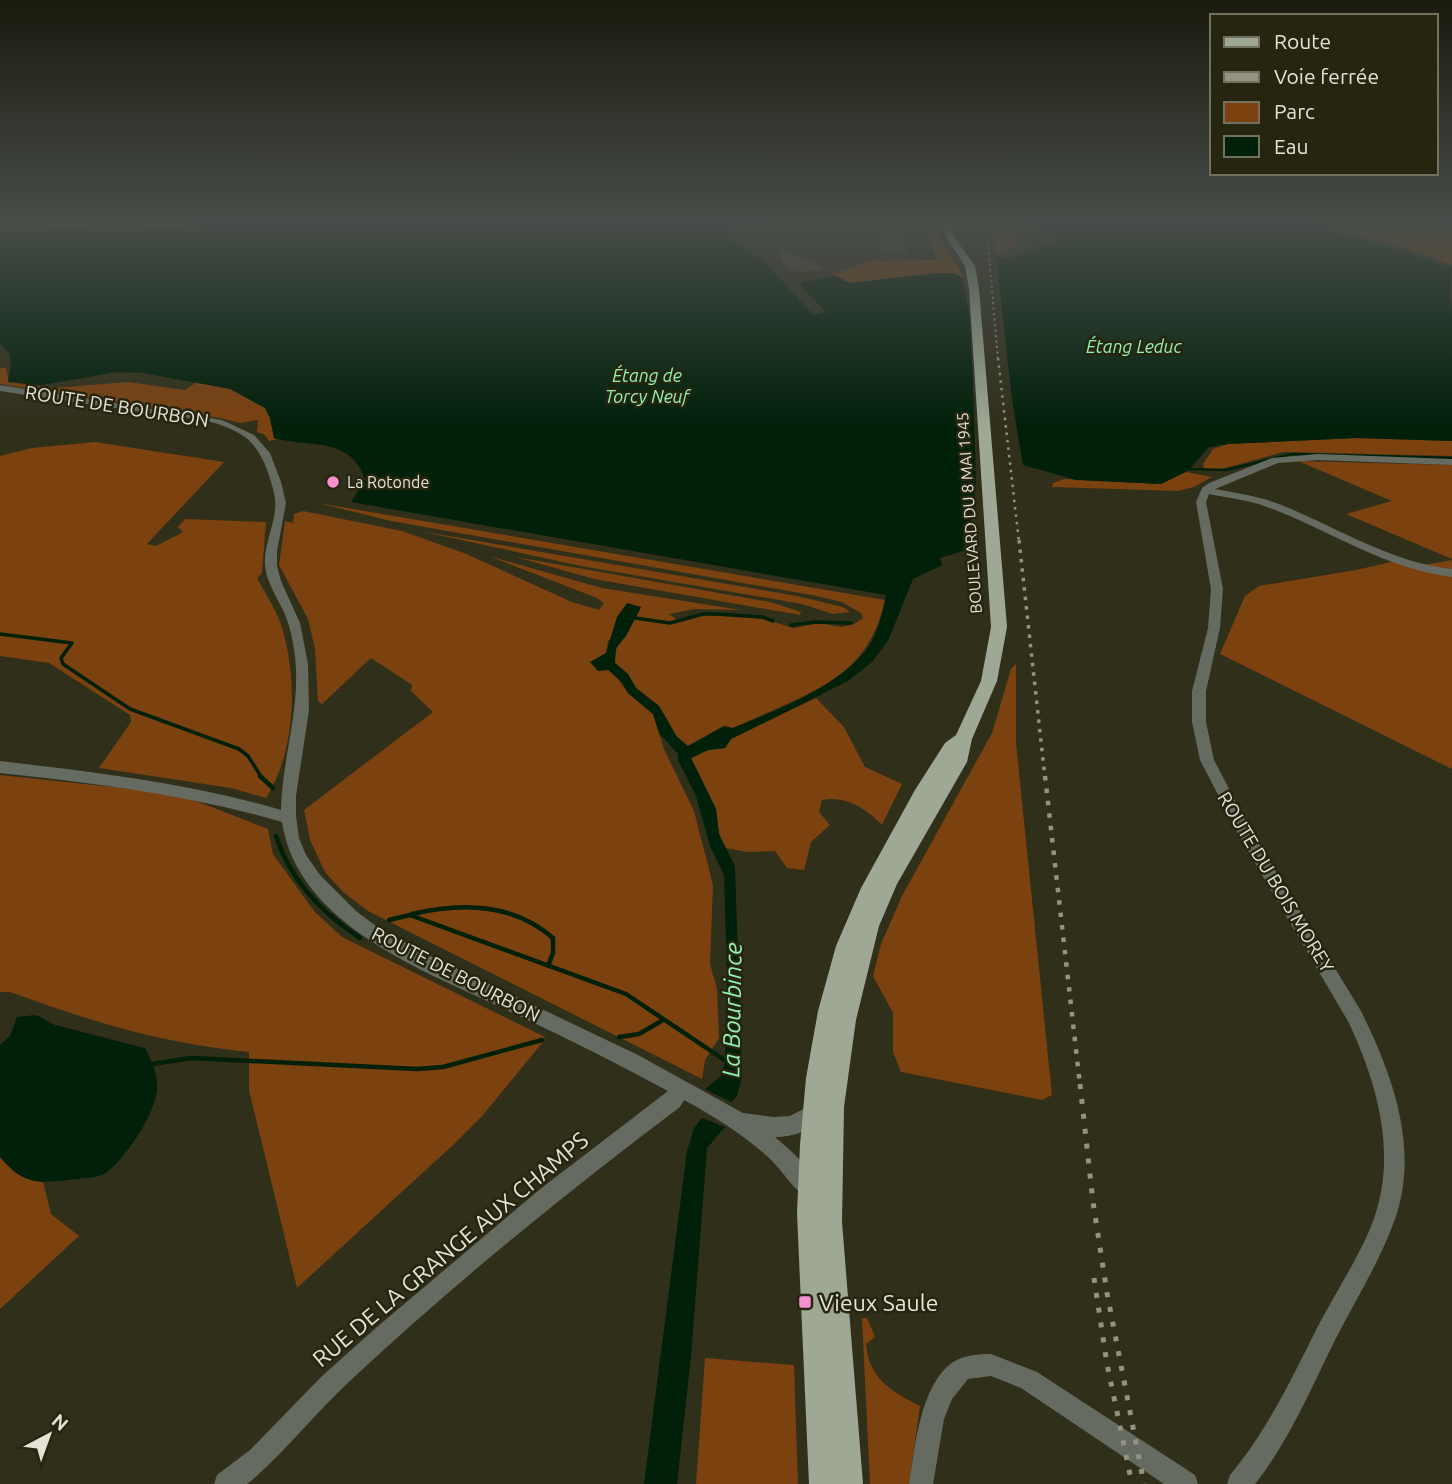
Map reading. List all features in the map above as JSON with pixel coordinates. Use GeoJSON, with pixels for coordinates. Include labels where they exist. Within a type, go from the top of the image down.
{"type":"FeatureCollection","features":[{"type":"Feature","properties":{"kind":"main road","name":"BOULEVARD DU 8 MAI 1945"},"geometry":{"type":"LineString","coordinates":[[848,1484],[829,1222],[832,1107],[845,1020],[869,926],[888,880],[958,762],[963,739],[989,681],[999,627],[996,557],[974,289]]}},
{"type":"Feature","properties":{"kind":"main road","name":"BOULEVARD DU 8 MAI 1945"},"geometry":{"type":"LineString","coordinates":[[824,1484],[810,1191],[815,1113],[832,996],[860,913],[885,859],[951,748],[963,739]]}},
{"type":"Feature","properties":{"kind":"street","name":"ROUTE DE BOURBON"},"geometry":{"type":"LineString","coordinates":[[0,388],[205,419],[246,432],[265,451],[281,506],[271,554],[271,568],[295,623],[304,692],[290,779],[289,818],[299,855],[309,873],[333,904],[351,919],[410,955],[618,1054],[736,1118],[776,1149],[794,1167],[810,1191]]}},
{"type":"Feature","properties":{"kind":"street"},"geometry":{"type":"LineString","coordinates":[[1206,490],[1231,477],[1276,460],[1292,457],[1452,461]]}},
{"type":"Feature","properties":{"kind":"street"},"geometry":{"type":"LineString","coordinates":[[1206,490],[1260,501],[1392,558],[1452,573]]}},
{"type":"Feature","properties":{"kind":"street","name":"ROUTE DU BOIS MOREY"},"geometry":{"type":"LineString","coordinates":[[1206,490],[1201,510],[1211,547],[1217,589],[1214,628],[1199,691],[1199,722],[1207,760],[1233,812],[1364,1035],[1388,1102],[1395,1152],[1392,1189],[1378,1233],[1273,1434],[1239,1484]]}},
{"type":"Feature","properties":{"kind":"street"},"geometry":{"type":"LineString","coordinates":[[0,767],[181,790],[230,800],[289,818]]}},
{"type":"Feature","properties":{"kind":"street","name":"RUE DE LA GRANGE AUX CHAMPS"},"geometry":{"type":"LineString","coordinates":[[226,1484],[246,1471],[332,1382],[459,1269],[561,1185],[673,1100],[681,1087]]}},
{"type":"Feature","properties":{"kind":"street","name":"ROUTE DE BOURBON"},"geometry":{"type":"LineString","coordinates":[[736,1118],[778,1128],[798,1125],[815,1113]]}},
{"type":"Feature","properties":{"kind":"street"},"geometry":{"type":"LineString","coordinates":[[920,1484],[929,1431],[943,1391],[961,1370],[990,1365],[1029,1380],[1186,1484]]}},
{"type":"Feature","properties":{"kind":"green space"},"geometry":{"type":"Polygon","coordinates":[[[0,368],[6,368],[9,382],[53,388],[128,382],[185,390],[197,382],[231,389],[265,408],[274,438],[278,439],[269,441],[265,435],[257,432],[258,420],[240,423],[0,384],[0,368]]]}},
{"type":"Feature","properties":{"kind":"green space"},"geometry":{"type":"Polygon","coordinates":[[[1356,438],[1452,441],[1452,456],[1284,452],[1214,471],[1204,469],[1203,464],[1213,449],[1228,444],[1356,438]]]}},
{"type":"Feature","properties":{"kind":"green space"},"geometry":{"type":"Polygon","coordinates":[[[95,442],[224,462],[147,544],[156,546],[183,532],[178,527],[185,519],[266,522],[262,573],[257,578],[283,631],[292,695],[283,760],[266,798],[231,788],[99,768],[131,722],[130,715],[49,663],[0,656],[0,456],[32,448],[95,442]]]}},
{"type":"Feature","properties":{"kind":"green space"},"geometry":{"type":"Polygon","coordinates":[[[1298,461],[1452,465],[1452,559],[1346,514],[1392,501],[1298,461]]]}},
{"type":"Feature","properties":{"kind":"green space"},"geometry":{"type":"Polygon","coordinates":[[[1186,472],[1212,477],[1194,487],[1178,491],[1052,487],[1053,483],[1064,479],[1161,484],[1186,472]]]}},
{"type":"Feature","properties":{"kind":"green space"},"geometry":{"type":"Polygon","coordinates":[[[318,503],[885,600],[877,627],[865,648],[833,680],[745,723],[732,728],[724,726],[688,746],[677,737],[659,706],[636,688],[628,674],[615,663],[620,641],[641,607],[608,641],[606,653],[597,660],[614,674],[628,693],[653,714],[664,749],[694,811],[713,885],[710,964],[717,989],[719,1038],[705,1060],[702,1079],[368,911],[343,892],[325,872],[310,840],[304,810],[433,712],[411,691],[412,685],[371,658],[322,704],[318,701],[315,649],[308,619],[279,565],[285,521],[293,523],[294,514],[303,511],[402,531],[464,553],[572,602],[599,610],[604,603],[597,598],[489,556],[602,588],[741,610],[694,609],[669,614],[679,621],[705,615],[761,618],[793,628],[819,623],[842,627],[863,618],[861,613],[842,602],[817,596],[391,521],[318,503]]]}},
{"type":"Feature","properties":{"kind":"green space"},"geometry":{"type":"Polygon","coordinates":[[[420,531],[797,596],[843,607],[850,612],[833,614],[802,604],[581,566],[420,531]]]}},
{"type":"Feature","properties":{"kind":"green space"},"geometry":{"type":"Polygon","coordinates":[[[516,557],[770,602],[801,612],[800,615],[594,579],[516,557]]]}},
{"type":"Feature","properties":{"kind":"green space"},"geometry":{"type":"Polygon","coordinates":[[[1452,560],[1452,769],[1220,654],[1245,596],[1259,586],[1391,562],[1424,565],[1452,560]]]}},
{"type":"Feature","properties":{"kind":"green space"},"geometry":{"type":"Polygon","coordinates":[[[1016,664],[1016,743],[1052,1095],[1042,1100],[901,1072],[893,1052],[893,1013],[873,976],[881,944],[902,896],[992,733],[1011,669],[1016,664]]]}},
{"type":"Feature","properties":{"kind":"green space"},"geometry":{"type":"Polygon","coordinates":[[[816,698],[844,727],[865,767],[902,784],[882,825],[870,814],[847,801],[822,800],[819,812],[830,825],[811,842],[804,870],[787,868],[775,851],[748,852],[725,848],[719,834],[716,809],[691,758],[708,750],[725,748],[731,739],[816,698]]]}},
{"type":"Feature","properties":{"kind":"green space"},"geometry":{"type":"Polygon","coordinates":[[[0,775],[141,790],[191,799],[268,829],[273,854],[314,911],[342,937],[545,1037],[543,1042],[483,1115],[453,1145],[297,1288],[249,1090],[249,1052],[156,1037],[99,1022],[10,992],[0,992],[0,775]]]}},
{"type":"Feature","properties":{"kind":"green space"},"geometry":{"type":"Polygon","coordinates":[[[0,1157],[19,1174],[43,1182],[51,1214],[79,1236],[0,1309],[0,1157]]]}},
{"type":"Feature","properties":{"kind":"green space"},"geometry":{"type":"Polygon","coordinates":[[[862,1318],[867,1318],[875,1337],[866,1344],[868,1356],[877,1375],[891,1389],[920,1406],[909,1484],[870,1484],[862,1318]]]}},
{"type":"Feature","properties":{"kind":"green space"},"geometry":{"type":"Polygon","coordinates":[[[705,1358],[794,1365],[798,1484],[696,1484],[705,1358]]]}},
{"type":"Feature","properties":{"kind":"water","name":"Étang de Torcy Neuf"},"geometry":{"type":"Polygon","coordinates":[[[0,289],[790,289],[813,315],[826,312],[804,289],[964,289],[970,319],[976,486],[969,536],[963,551],[940,558],[942,565],[913,579],[888,641],[872,662],[848,681],[731,739],[725,748],[708,750],[691,758],[716,809],[719,834],[735,866],[742,1077],[737,1096],[731,1102],[705,1089],[721,1076],[725,1062],[727,977],[724,875],[710,846],[696,796],[678,760],[678,754],[659,733],[653,714],[628,693],[622,682],[608,670],[598,671],[590,662],[606,653],[617,617],[627,603],[641,607],[626,636],[616,648],[615,663],[628,674],[636,688],[659,706],[677,737],[688,746],[724,726],[733,728],[786,706],[839,675],[854,663],[870,644],[879,624],[886,595],[351,502],[365,479],[350,456],[327,446],[274,438],[265,408],[230,389],[143,373],[117,372],[41,385],[8,382],[10,357],[0,344],[0,289]]]}},
{"type":"Feature","properties":{"kind":"water","name":"Étang Leduc"},"geometry":{"type":"Polygon","coordinates":[[[1000,289],[1451,289],[1452,441],[1356,438],[1228,444],[1209,447],[1189,470],[1161,484],[1076,480],[1023,465],[1012,399],[1000,289]]]}},
{"type":"Feature","properties":{"kind":"water"},"geometry":{"type":"Polygon","coordinates":[[[36,1015],[55,1025],[145,1048],[152,1063],[157,1089],[151,1110],[129,1148],[112,1168],[101,1175],[34,1181],[17,1174],[0,1157],[0,1045],[10,1036],[17,1017],[36,1015]]]}},
{"type":"Feature","properties":{"kind":"water"},"geometry":{"type":"Polygon","coordinates":[[[702,1118],[725,1127],[707,1148],[691,1357],[677,1484],[644,1484],[687,1151],[694,1128],[702,1118]]]}},
{"type":"Feature","properties":{"kind":"waterway"},"geometry":{"type":"LineString","coordinates":[[1185,469],[1226,470],[1292,454],[1452,458]]}},
{"type":"Feature","properties":{"kind":"waterway"},"geometry":{"type":"LineString","coordinates":[[635,618],[670,623],[703,614],[716,614],[762,617],[773,621]]}},
{"type":"Feature","properties":{"kind":"waterway"},"geometry":{"type":"LineString","coordinates":[[791,625],[816,622],[851,623]]}},
{"type":"Feature","properties":{"kind":"waterway"},"geometry":{"type":"LineString","coordinates":[[0,634],[72,643],[61,658],[63,664],[130,709],[239,749],[248,756],[262,778]]}},
{"type":"Feature","properties":{"kind":"waterway"},"geometry":{"type":"LineString","coordinates":[[262,778],[273,788]]}},
{"type":"Feature","properties":{"kind":"waterway"},"geometry":{"type":"LineString","coordinates":[[276,836],[290,867],[309,894],[333,918],[360,938]]}},
{"type":"Feature","properties":{"kind":"waterway"},"geometry":{"type":"LineString","coordinates":[[412,914],[468,907],[486,908],[521,918],[538,926],[553,938],[553,953],[548,966]]}},
{"type":"Feature","properties":{"kind":"waterway"},"geometry":{"type":"LineString","coordinates":[[389,920],[410,915],[548,966]]}},
{"type":"Feature","properties":{"kind":"waterway","name":"La Bourbince"},"geometry":{"type":"LineString","coordinates":[[548,966],[626,994],[729,1063]]}},
{"type":"Feature","properties":{"kind":"waterway"},"geometry":{"type":"LineString","coordinates":[[619,1037],[639,1034],[663,1020]]}},
{"type":"Feature","properties":{"kind":"waterway"},"geometry":{"type":"LineString","coordinates":[[152,1064],[191,1058],[417,1069],[443,1067],[542,1040]]}},
{"type":"Feature","properties":{"kind":"railway"},"geometry":{"type":"LineString","coordinates":[[992,289],[998,360]]}},
{"type":"Feature","properties":{"kind":"railway"},"geometry":{"type":"LineString","coordinates":[[998,358],[1019,542]]}},
{"type":"Feature","properties":{"kind":"railway"},"geometry":{"type":"LineString","coordinates":[[1019,540],[1045,778]]}},
{"type":"Feature","properties":{"kind":"railway"},"geometry":{"type":"LineString","coordinates":[[1045,776],[1080,1085]]}},
{"type":"Feature","properties":{"kind":"railway"},"geometry":{"type":"LineString","coordinates":[[1080,1084],[1093,1202],[1107,1293],[1144,1484]]}},
{"type":"Feature","properties":{"kind":"railway"},"geometry":{"type":"LineString","coordinates":[[1094,1278],[1107,1364],[1132,1484]]}},
{"type":"Feature","properties":{"kind":"place","name":"La Rotonde"},"geometry":{"type":"Point","coordinates":[333,482]}},
{"type":"Feature","properties":{"kind":"place","name":"Vieux Saule"},"geometry":{"type":"Point","coordinates":[805,1302]}}]}
